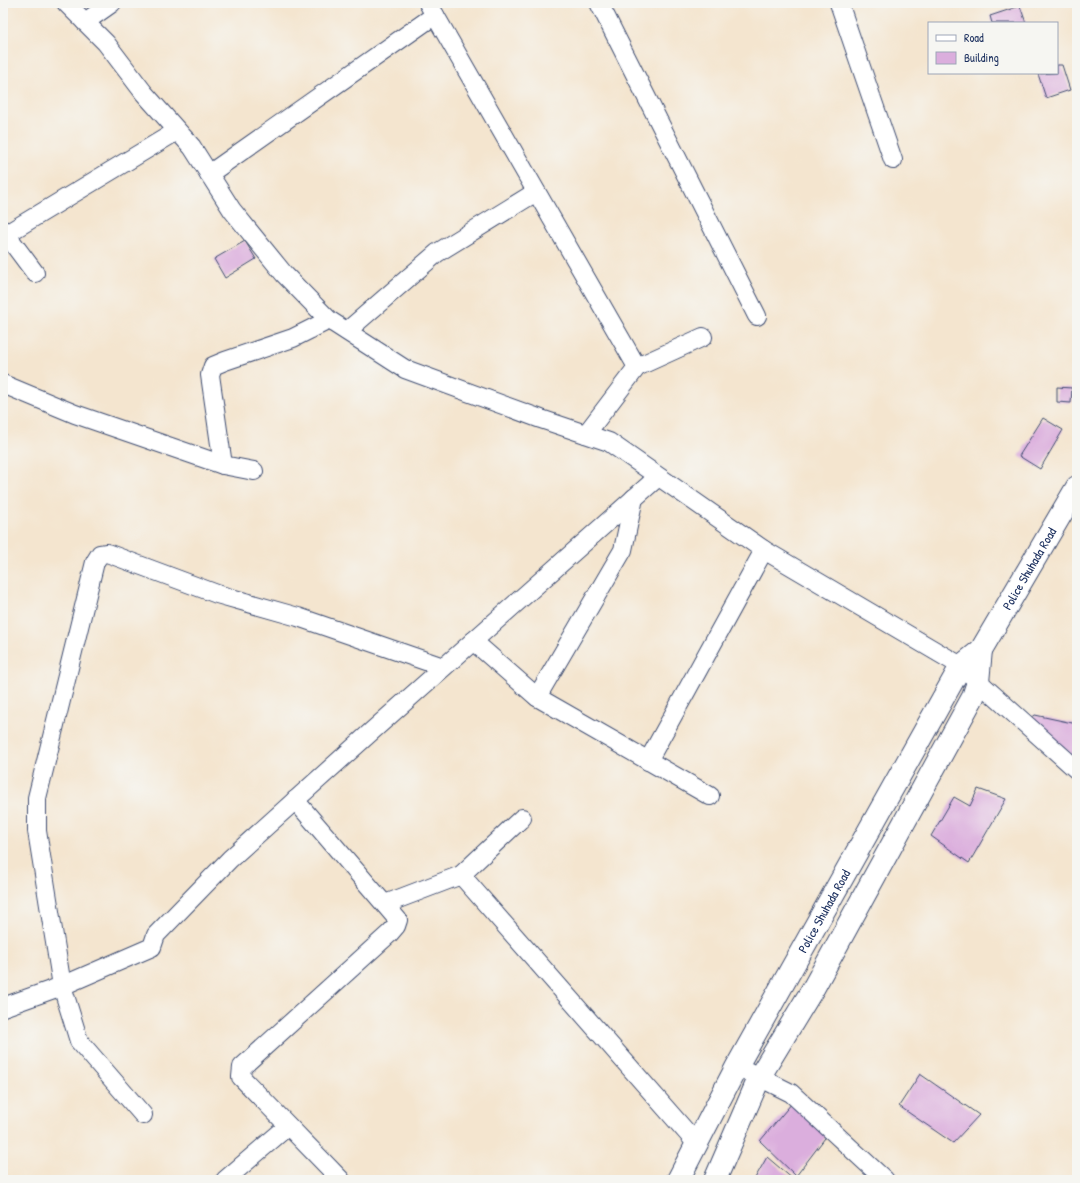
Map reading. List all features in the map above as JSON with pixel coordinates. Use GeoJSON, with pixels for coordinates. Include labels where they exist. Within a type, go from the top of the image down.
{"type":"FeatureCollection","features":[{"type":"Feature","properties":{"kind":"main road","name":"Police Shuhada Road"},"geometry":{"type":"LineString","coordinates":[[678,1180],[737,1066],[962,666],[981,650],[1077,487]]}},
{"type":"Feature","properties":{"kind":"main road","name":"Police Shuhada Road"},"geometry":{"type":"LineString","coordinates":[[715,1180],[760,1076],[814,988],[973,697],[978,682],[981,650]]}},
{"type":"Feature","properties":{"kind":"street"},"geometry":{"type":"LineString","coordinates":[[66,3],[106,43],[144,93],[192,147],[232,210],[284,274],[329,320],[405,369],[609,442],[764,550],[962,666],[1077,770]]}},
{"type":"Feature","properties":{"kind":"street"},"geometry":{"type":"LineString","coordinates":[[85,22],[112,3]]}},
{"type":"Feature","properties":{"kind":"street"},"geometry":{"type":"LineString","coordinates":[[599,3],[757,316]]}},
{"type":"Feature","properties":{"kind":"street"},"geometry":{"type":"LineString","coordinates":[[839,3],[893,160]]}},
{"type":"Feature","properties":{"kind":"street"},"geometry":{"type":"LineString","coordinates":[[209,174],[431,9],[636,367]]}},
{"type":"Feature","properties":{"kind":"street"},"geometry":{"type":"LineString","coordinates":[[35,273],[4,234],[177,131]]}},
{"type":"Feature","properties":{"kind":"street"},"geometry":{"type":"LineString","coordinates":[[347,331],[437,254],[536,192]]}},
{"type":"Feature","properties":{"kind":"street"},"geometry":{"type":"LineString","coordinates":[[223,465],[210,375],[213,366],[293,338],[329,320]]}},
{"type":"Feature","properties":{"kind":"street"},"geometry":{"type":"LineString","coordinates":[[586,434],[636,367],[703,337]]}},
{"type":"Feature","properties":{"kind":"street"},"geometry":{"type":"LineString","coordinates":[[3,384],[75,414],[223,465],[254,471]]}},
{"type":"Feature","properties":{"kind":"street"},"geometry":{"type":"LineString","coordinates":[[3,1007],[62,986],[152,947],[156,935],[230,860],[295,800],[658,477]]}},
{"type":"Feature","properties":{"kind":"street"},"geometry":{"type":"LineString","coordinates":[[537,697],[623,550],[634,498]]}},
{"type":"Feature","properties":{"kind":"street"},"geometry":{"type":"LineString","coordinates":[[648,761],[764,550]]}},
{"type":"Feature","properties":{"kind":"street"},"geometry":{"type":"LineString","coordinates":[[143,1115],[79,1041],[62,986],[37,831],[37,798],[95,562],[100,554],[107,553],[217,594],[298,617],[444,667]]}},
{"type":"Feature","properties":{"kind":"street"},"geometry":{"type":"LineString","coordinates":[[473,641],[537,697],[710,796]]}},
{"type":"Feature","properties":{"kind":"street"},"geometry":{"type":"LineString","coordinates":[[295,800],[398,920],[396,926],[390,934],[242,1067],[241,1077],[341,1180]]}},
{"type":"Feature","properties":{"kind":"street"},"geometry":{"type":"LineString","coordinates":[[385,904],[461,875],[522,818]]}},
{"type":"Feature","properties":{"kind":"street"},"geometry":{"type":"LineString","coordinates":[[461,875],[697,1144]]}},
{"type":"Feature","properties":{"kind":"street"},"geometry":{"type":"LineString","coordinates":[[737,1066],[760,1076],[791,1093],[885,1180]]}},
{"type":"Feature","properties":{"kind":"street"},"geometry":{"type":"LineString","coordinates":[[225,1180],[288,1126]]}},
{"type":"Feature","properties":{"kind":"building"},"geometry":{"type":"Polygon","coordinates":[[[1020,6],[1026,22],[992,22],[990,16],[1020,6]]]}},
{"type":"Feature","properties":{"kind":"building"},"geometry":{"type":"Polygon","coordinates":[[[1058,65],[1062,65],[1070,90],[1046,98],[1038,74],[1058,74],[1058,65]]]}},
{"type":"Feature","properties":{"kind":"building"},"geometry":{"type":"Polygon","coordinates":[[[245,241],[256,259],[225,278],[214,259],[245,241]]]}},
{"type":"Feature","properties":{"kind":"building"},"geometry":{"type":"Polygon","coordinates":[[[1057,387],[1072,388],[1071,403],[1057,402],[1057,387]]]}},
{"type":"Feature","properties":{"kind":"building"},"geometry":{"type":"Polygon","coordinates":[[[1043,418],[1063,430],[1040,469],[1019,456],[1043,418]]]}},
{"type":"Feature","properties":{"kind":"building"},"geometry":{"type":"Polygon","coordinates":[[[1035,715],[1077,724],[1077,743],[1074,757],[1029,720],[1035,715]]]}},
{"type":"Feature","properties":{"kind":"building"},"geometry":{"type":"Polygon","coordinates":[[[978,789],[1006,799],[969,863],[931,836],[954,797],[970,806],[978,789]]]}},
{"type":"Feature","properties":{"kind":"building"},"geometry":{"type":"Polygon","coordinates":[[[920,1074],[979,1115],[953,1143],[899,1106],[920,1074]]]}},
{"type":"Feature","properties":{"kind":"building"},"geometry":{"type":"Polygon","coordinates":[[[792,1103],[828,1134],[796,1176],[760,1141],[792,1103]]]}},
{"type":"Feature","properties":{"kind":"building"},"geometry":{"type":"Polygon","coordinates":[[[767,1157],[794,1180],[754,1180],[767,1157]]]}}]}
